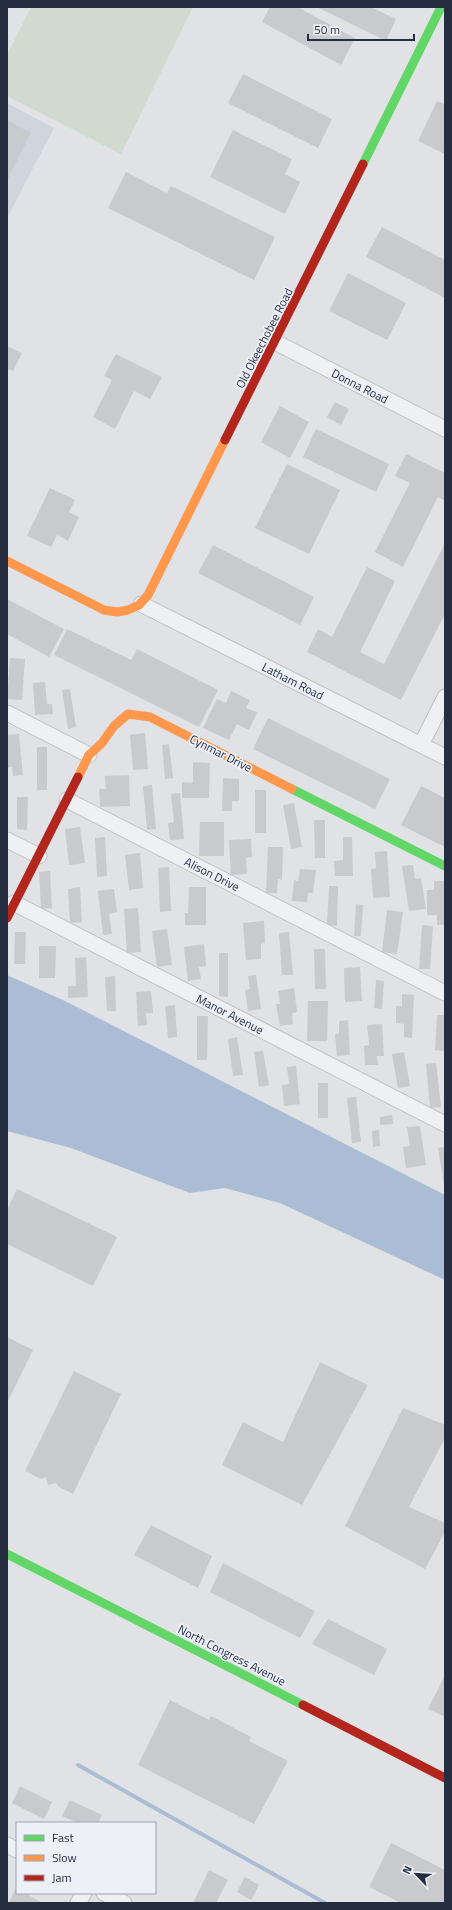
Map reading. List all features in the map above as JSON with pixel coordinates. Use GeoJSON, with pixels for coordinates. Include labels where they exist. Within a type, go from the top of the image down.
{"type":"FeatureCollection","features":[{"type":"Feature","properties":{"kind":"street","name":"Old Okeechobee Road"},"geometry":{"type":"LineString","coordinates":[[141,604],[148,595],[441,7]]}},
{"type":"Feature","properties":{"kind":"street","name":"Donna Road"},"geometry":{"type":"LineString","coordinates":[[275,342],[445,430]]}},
{"type":"Feature","properties":{"kind":"street"},"geometry":{"type":"LineString","coordinates":[[7,561],[114,613],[124,613],[141,604]]}},
{"type":"Feature","properties":{"kind":"street","name":"Latham Road"},"geometry":{"type":"LineString","coordinates":[[141,604],[445,758]]}},
{"type":"Feature","properties":{"kind":"street"},"geometry":{"type":"LineString","coordinates":[[421,745],[445,697]]}},
{"type":"Feature","properties":{"kind":"street"},"geometry":{"type":"LineString","coordinates":[[7,713],[89,755],[7,918]]}},
{"type":"Feature","properties":{"kind":"street","name":"Cynmar Drive"},"geometry":{"type":"LineString","coordinates":[[89,755],[102,743],[114,726],[128,714],[150,717],[445,866]]}},
{"type":"Feature","properties":{"kind":"street","name":"Alison Drive"},"geometry":{"type":"LineString","coordinates":[[67,800],[445,993]]}},
{"type":"Feature","properties":{"kind":"street"},"geometry":{"type":"LineString","coordinates":[[7,840],[39,856]]}},
{"type":"Feature","properties":{"kind":"street","name":"Manor Avenue"},"geometry":{"type":"LineString","coordinates":[[14,904],[445,1124]]}},
{"type":"Feature","properties":{"kind":"street","name":"North Congress Avenue"},"geometry":{"type":"LineString","coordinates":[[7,1554],[445,1778]]}},
{"type":"Feature","properties":{"kind":"street"},"geometry":{"type":"LineString","coordinates":[[7,1845],[16,1850]]}},
{"type":"Feature","properties":{"kind":"street"},"geometry":{"type":"LineString","coordinates":[[78,1903],[83,1894]]}},
{"type":"Feature","properties":{"kind":"street"},"geometry":{"type":"LineString","coordinates":[[106,1894],[124,1903]]}},
{"type":"Feature","properties":{"kind":"shaded area"},"geometry":{"type":"Polygon","coordinates":[[[31,7],[193,7],[121,154],[7,96],[7,55],[31,7]]]}},
{"type":"Feature","properties":{"kind":"shaded area"},"geometry":{"type":"Polygon","coordinates":[[[7,103],[54,128],[7,218],[7,103]]]}},
{"type":"Feature","properties":{"kind":"water"},"geometry":{"type":"Polygon","coordinates":[[[7,975],[65,1001],[445,1195],[445,1280],[280,1203],[225,1188],[190,1193],[71,1148],[7,1131],[7,975]]]}},
{"type":"Feature","properties":{"kind":"building"},"geometry":{"type":"Polygon","coordinates":[[[270,7],[297,7],[355,38],[341,65],[262,22],[270,7]]]}},
{"type":"Feature","properties":{"kind":"building"},"geometry":{"type":"Polygon","coordinates":[[[317,7],[371,7],[396,19],[386,41],[317,7]]]}},
{"type":"Feature","properties":{"kind":"building"},"geometry":{"type":"Polygon","coordinates":[[[243,74],[332,119],[318,148],[228,103],[243,74]]]}},
{"type":"Feature","properties":{"kind":"building"},"geometry":{"type":"Polygon","coordinates":[[[437,101],[445,104],[445,154],[418,141],[437,101]]]}},
{"type":"Feature","properties":{"kind":"building"},"geometry":{"type":"Polygon","coordinates":[[[7,120],[31,133],[7,181],[7,120]]]}},
{"type":"Feature","properties":{"kind":"building"},"geometry":{"type":"Polygon","coordinates":[[[233,130],[292,159],[285,174],[300,182],[285,214],[210,177],[233,130]]]}},
{"type":"Feature","properties":{"kind":"building"},"geometry":{"type":"Polygon","coordinates":[[[126,172],[167,193],[171,186],[275,237],[254,280],[108,208],[126,172]]]}},
{"type":"Feature","properties":{"kind":"building"},"geometry":{"type":"Polygon","coordinates":[[[382,227],[445,260],[445,298],[366,257],[382,227]]]}},
{"type":"Feature","properties":{"kind":"building"},"geometry":{"type":"Polygon","coordinates":[[[348,273],[406,303],[387,340],[329,311],[348,273]]]}},
{"type":"Feature","properties":{"kind":"building"},"geometry":{"type":"Polygon","coordinates":[[[7,346],[22,353],[13,371],[7,369],[7,346]]]}},
{"type":"Feature","properties":{"kind":"building"},"geometry":{"type":"Polygon","coordinates":[[[116,354],[162,377],[150,399],[134,391],[115,429],[93,417],[112,380],[104,376],[116,354]]]}},
{"type":"Feature","properties":{"kind":"building"},"geometry":{"type":"Polygon","coordinates":[[[335,402],[349,409],[341,425],[327,417],[335,402]]]}},
{"type":"Feature","properties":{"kind":"building"},"geometry":{"type":"Polygon","coordinates":[[[280,406],[309,422],[290,458],[261,442],[280,406]]]}},
{"type":"Feature","properties":{"kind":"building"},"geometry":{"type":"Polygon","coordinates":[[[316,429],[389,464],[376,492],[303,457],[316,429]]]}},
{"type":"Feature","properties":{"kind":"building"},"geometry":{"type":"Polygon","coordinates":[[[406,454],[445,473],[445,501],[438,497],[403,567],[375,552],[410,483],[395,476],[406,454]]]}},
{"type":"Feature","properties":{"kind":"building"},"geometry":{"type":"Polygon","coordinates":[[[287,464],[340,490],[309,554],[255,528],[287,464]]]}},
{"type":"Feature","properties":{"kind":"building"},"geometry":{"type":"Polygon","coordinates":[[[50,488],[75,500],[69,512],[79,517],[68,541],[57,535],[51,547],[27,536],[50,488]]]}},
{"type":"Feature","properties":{"kind":"building"},"geometry":{"type":"Polygon","coordinates":[[[445,543],[445,614],[401,700],[307,652],[318,629],[332,637],[367,567],[395,581],[360,652],[384,664],[445,543]]]}},
{"type":"Feature","properties":{"kind":"building"},"geometry":{"type":"Polygon","coordinates":[[[213,545],[314,597],[300,625],[198,573],[213,545]]]}},
{"type":"Feature","properties":{"kind":"building"},"geometry":{"type":"Polygon","coordinates":[[[7,599],[64,629],[49,657],[7,634],[7,599]]]}},
{"type":"Feature","properties":{"kind":"building"},"geometry":{"type":"Polygon","coordinates":[[[67,629],[131,660],[137,649],[218,690],[199,727],[54,655],[67,629]]]}},
{"type":"Feature","properties":{"kind":"building"},"geometry":{"type":"Polygon","coordinates":[[[10,658],[25,659],[22,700],[7,699],[10,658]]]}},
{"type":"Feature","properties":{"kind":"building"},"geometry":{"type":"Polygon","coordinates":[[[45,682],[47,704],[52,704],[53,714],[35,715],[33,683],[45,682]]]}},
{"type":"Feature","properties":{"kind":"building"},"geometry":{"type":"Polygon","coordinates":[[[70,689],[76,727],[68,729],[62,690],[70,689]]]}},
{"type":"Feature","properties":{"kind":"building"},"geometry":{"type":"Polygon","coordinates":[[[231,691],[250,700],[246,708],[257,712],[249,730],[237,724],[229,740],[203,728],[217,699],[226,703],[231,691]]]}},
{"type":"Feature","properties":{"kind":"building"},"geometry":{"type":"Polygon","coordinates":[[[268,718],[390,779],[375,809],[253,749],[268,718]]]}},
{"type":"Feature","properties":{"kind":"building"},"geometry":{"type":"Polygon","coordinates":[[[145,733],[148,769],[133,770],[130,735],[145,733]]]}},
{"type":"Feature","properties":{"kind":"building"},"geometry":{"type":"Polygon","coordinates":[[[19,734],[23,775],[13,776],[12,767],[7,768],[7,735],[19,734]]]}},
{"type":"Feature","properties":{"kind":"building"},"geometry":{"type":"Polygon","coordinates":[[[169,744],[173,778],[165,779],[162,745],[169,744]]]}},
{"type":"Feature","properties":{"kind":"building"},"geometry":{"type":"Polygon","coordinates":[[[37,747],[47,747],[47,790],[37,790],[37,747]]]}},
{"type":"Feature","properties":{"kind":"building"},"geometry":{"type":"Polygon","coordinates":[[[193,762],[210,763],[209,798],[182,798],[182,782],[193,783],[193,762]]]}},
{"type":"Feature","properties":{"kind":"building"},"geometry":{"type":"Polygon","coordinates":[[[129,775],[130,806],[100,807],[99,789],[106,789],[105,776],[129,775]]]}},
{"type":"Feature","properties":{"kind":"building"},"geometry":{"type":"Polygon","coordinates":[[[223,778],[239,779],[239,801],[232,801],[232,811],[222,811],[223,778]]]}},
{"type":"Feature","properties":{"kind":"building"},"geometry":{"type":"Polygon","coordinates":[[[152,785],[156,829],[147,830],[143,786],[152,785]]]}},
{"type":"Feature","properties":{"kind":"building"},"geometry":{"type":"Polygon","coordinates":[[[421,786],[445,798],[445,847],[401,825],[421,786]]]}},
{"type":"Feature","properties":{"kind":"building"},"geometry":{"type":"Polygon","coordinates":[[[255,790],[266,790],[266,833],[255,833],[255,790]]]}},
{"type":"Feature","properties":{"kind":"building"},"geometry":{"type":"Polygon","coordinates":[[[180,793],[184,839],[170,840],[168,823],[174,822],[171,794],[180,793]]]}},
{"type":"Feature","properties":{"kind":"building"},"geometry":{"type":"Polygon","coordinates":[[[17,797],[28,797],[27,830],[17,829],[17,797]]]}},
{"type":"Feature","properties":{"kind":"building"},"geometry":{"type":"Polygon","coordinates":[[[294,803],[302,847],[291,849],[283,805],[294,803]]]}},
{"type":"Feature","properties":{"kind":"building"},"geometry":{"type":"Polygon","coordinates":[[[314,820],[325,820],[325,858],[315,858],[314,820]]]}},
{"type":"Feature","properties":{"kind":"building"},"geometry":{"type":"Polygon","coordinates":[[[200,822],[224,822],[224,856],[199,856],[200,822]]]}},
{"type":"Feature","properties":{"kind":"building"},"geometry":{"type":"Polygon","coordinates":[[[80,827],[85,863],[69,865],[65,829],[80,827]]]}},
{"type":"Feature","properties":{"kind":"building"},"geometry":{"type":"Polygon","coordinates":[[[105,837],[107,876],[97,877],[95,838],[105,837]]]}},
{"type":"Feature","properties":{"kind":"building"},"geometry":{"type":"Polygon","coordinates":[[[343,837],[352,837],[353,876],[335,876],[334,861],[343,860],[343,837]]]}},
{"type":"Feature","properties":{"kind":"building"},"geometry":{"type":"Polygon","coordinates":[[[251,839],[252,857],[246,858],[247,874],[231,875],[229,840],[251,839]]]}},
{"type":"Feature","properties":{"kind":"building"},"geometry":{"type":"Polygon","coordinates":[[[268,847],[283,847],[282,880],[278,879],[277,893],[266,893],[268,847]]]}},
{"type":"Feature","properties":{"kind":"building"},"geometry":{"type":"Polygon","coordinates":[[[387,851],[390,897],[373,898],[371,869],[376,868],[375,852],[387,851]]]}},
{"type":"Feature","properties":{"kind":"building"},"geometry":{"type":"Polygon","coordinates":[[[140,853],[143,888],[129,890],[125,855],[140,853]]]}},
{"type":"Feature","properties":{"kind":"building"},"geometry":{"type":"Polygon","coordinates":[[[413,865],[415,879],[421,878],[426,909],[409,911],[402,866],[413,865]]]}},
{"type":"Feature","properties":{"kind":"building"},"geometry":{"type":"Polygon","coordinates":[[[169,867],[171,911],[160,912],[158,868],[169,867]]]}},
{"type":"Feature","properties":{"kind":"building"},"geometry":{"type":"Polygon","coordinates":[[[300,869],[316,870],[313,893],[308,893],[307,902],[292,901],[294,880],[298,881],[300,869]]]}},
{"type":"Feature","properties":{"kind":"building"},"geometry":{"type":"Polygon","coordinates":[[[50,871],[52,908],[41,909],[39,872],[50,871]]]}},
{"type":"Feature","properties":{"kind":"building"},"geometry":{"type":"Polygon","coordinates":[[[434,881],[445,881],[445,925],[437,925],[437,915],[427,915],[427,890],[434,890],[434,881]]]}},
{"type":"Feature","properties":{"kind":"building"},"geometry":{"type":"Polygon","coordinates":[[[329,886],[338,886],[337,926],[327,925],[329,886]]]}},
{"type":"Feature","properties":{"kind":"building"},"geometry":{"type":"Polygon","coordinates":[[[80,887],[82,922],[70,923],[68,889],[80,887]]]}},
{"type":"Feature","properties":{"kind":"building"},"geometry":{"type":"Polygon","coordinates":[[[189,887],[206,887],[206,925],[185,925],[185,913],[188,913],[189,887]]]}},
{"type":"Feature","properties":{"kind":"building"},"geometry":{"type":"Polygon","coordinates":[[[114,889],[117,912],[109,914],[112,934],[103,935],[98,891],[114,889]]]}},
{"type":"Feature","properties":{"kind":"building"},"geometry":{"type":"Polygon","coordinates":[[[356,904],[363,905],[361,936],[354,936],[356,904]]]}},
{"type":"Feature","properties":{"kind":"building"},"geometry":{"type":"Polygon","coordinates":[[[138,908],[141,952],[127,953],[124,909],[138,908]]]}},
{"type":"Feature","properties":{"kind":"building"},"geometry":{"type":"Polygon","coordinates":[[[387,910],[403,912],[397,954],[382,952],[387,910]]]}},
{"type":"Feature","properties":{"kind":"building"},"geometry":{"type":"Polygon","coordinates":[[[264,921],[265,943],[261,944],[261,959],[246,960],[243,923],[264,921]]]}},
{"type":"Feature","properties":{"kind":"building"},"geometry":{"type":"Polygon","coordinates":[[[422,925],[433,926],[430,969],[419,969],[422,925]]]}},
{"type":"Feature","properties":{"kind":"building"},"geometry":{"type":"Polygon","coordinates":[[[167,929],[172,965],[157,967],[152,931],[167,929]]]}},
{"type":"Feature","properties":{"kind":"building"},"geometry":{"type":"Polygon","coordinates":[[[15,932],[26,932],[25,964],[14,964],[15,932]]]}},
{"type":"Feature","properties":{"kind":"building"},"geometry":{"type":"Polygon","coordinates":[[[289,932],[293,975],[282,975],[279,933],[289,932]]]}},
{"type":"Feature","properties":{"kind":"building"},"geometry":{"type":"Polygon","coordinates":[[[204,944],[206,966],[199,967],[201,979],[188,981],[184,947],[204,944]]]}},
{"type":"Feature","properties":{"kind":"building"},"geometry":{"type":"Polygon","coordinates":[[[39,946],[56,946],[55,978],[39,978],[39,946]]]}},
{"type":"Feature","properties":{"kind":"building"},"geometry":{"type":"Polygon","coordinates":[[[314,949],[325,949],[326,989],[315,989],[314,949]]]}},
{"type":"Feature","properties":{"kind":"building"},"geometry":{"type":"Polygon","coordinates":[[[219,953],[228,953],[228,997],[219,996],[219,953]]]}},
{"type":"Feature","properties":{"kind":"building"},"geometry":{"type":"Polygon","coordinates":[[[86,957],[88,997],[68,998],[68,986],[76,986],[75,958],[86,957]]]}},
{"type":"Feature","properties":{"kind":"building"},"geometry":{"type":"Polygon","coordinates":[[[360,967],[362,1001],[345,1002],[344,968],[360,967]]]}},
{"type":"Feature","properties":{"kind":"building"},"geometry":{"type":"Polygon","coordinates":[[[256,975],[261,1009],[248,1011],[245,990],[250,989],[248,976],[256,975]]]}},
{"type":"Feature","properties":{"kind":"building"},"geometry":{"type":"Polygon","coordinates":[[[115,976],[116,1011],[107,1011],[105,977],[115,976]]]}},
{"type":"Feature","properties":{"kind":"building"},"geometry":{"type":"Polygon","coordinates":[[[376,980],[384,981],[382,1009],[374,1008],[376,980]]]}},
{"type":"Feature","properties":{"kind":"building"},"geometry":{"type":"Polygon","coordinates":[[[294,988],[297,1012],[292,1013],[293,1024],[280,1026],[276,1004],[280,1004],[278,991],[294,988]]]}},
{"type":"Feature","properties":{"kind":"building"},"geometry":{"type":"Polygon","coordinates":[[[151,991],[153,1013],[146,1013],[147,1025],[138,1026],[136,992],[151,991]]]}},
{"type":"Feature","properties":{"kind":"building"},"geometry":{"type":"Polygon","coordinates":[[[402,994],[414,995],[412,1038],[404,1037],[404,1024],[396,1023],[396,1006],[402,1006],[402,994]]]}},
{"type":"Feature","properties":{"kind":"building"},"geometry":{"type":"Polygon","coordinates":[[[308,1001],[328,1001],[327,1041],[307,1041],[308,1001]]]}},
{"type":"Feature","properties":{"kind":"building"},"geometry":{"type":"Polygon","coordinates":[[[175,1005],[177,1037],[168,1038],[165,1006],[175,1005]]]}},
{"type":"Feature","properties":{"kind":"building"},"geometry":{"type":"Polygon","coordinates":[[[437,1015],[445,1015],[445,1051],[435,1050],[437,1015]]]}},
{"type":"Feature","properties":{"kind":"building"},"geometry":{"type":"Polygon","coordinates":[[[197,1016],[208,1016],[207,1060],[197,1060],[197,1016]]]}},
{"type":"Feature","properties":{"kind":"building"},"geometry":{"type":"Polygon","coordinates":[[[348,1020],[350,1055],[337,1056],[335,1034],[339,1034],[339,1021],[348,1020]]]}},
{"type":"Feature","properties":{"kind":"building"},"geometry":{"type":"Polygon","coordinates":[[[382,1024],[384,1056],[377,1056],[378,1065],[365,1065],[364,1046],[369,1045],[367,1025],[382,1024]]]}},
{"type":"Feature","properties":{"kind":"building"},"geometry":{"type":"Polygon","coordinates":[[[237,1037],[243,1075],[233,1076],[228,1039],[237,1037]]]}},
{"type":"Feature","properties":{"kind":"building"},"geometry":{"type":"Polygon","coordinates":[[[263,1051],[269,1085],[259,1087],[254,1052],[263,1051]]]}},
{"type":"Feature","properties":{"kind":"building"},"geometry":{"type":"Polygon","coordinates":[[[404,1052],[410,1086],[398,1088],[392,1054],[404,1052]]]}},
{"type":"Feature","properties":{"kind":"building"},"geometry":{"type":"Polygon","coordinates":[[[436,1063],[441,1107],[430,1108],[426,1064],[436,1063]]]}},
{"type":"Feature","properties":{"kind":"building"},"geometry":{"type":"Polygon","coordinates":[[[296,1066],[300,1104],[284,1106],[282,1085],[289,1084],[287,1067],[296,1066]]]}},
{"type":"Feature","properties":{"kind":"building"},"geometry":{"type":"Polygon","coordinates":[[[318,1083],[328,1083],[328,1118],[318,1118],[318,1083]]]}},
{"type":"Feature","properties":{"kind":"building"},"geometry":{"type":"Polygon","coordinates":[[[356,1097],[361,1142],[352,1143],[347,1098],[356,1097]]]}},
{"type":"Feature","properties":{"kind":"building"},"geometry":{"type":"Polygon","coordinates":[[[392,1115],[393,1124],[380,1125],[380,1117],[392,1115]]]}},
{"type":"Feature","properties":{"kind":"building"},"geometry":{"type":"Polygon","coordinates":[[[420,1126],[426,1165],[406,1168],[403,1147],[410,1146],[407,1127],[420,1126]]]}},
{"type":"Feature","properties":{"kind":"building"},"geometry":{"type":"Polygon","coordinates":[[[379,1130],[380,1146],[373,1147],[372,1131],[379,1130]]]}},
{"type":"Feature","properties":{"kind":"building"},"geometry":{"type":"Polygon","coordinates":[[[445,1147],[445,1186],[444,1186],[438,1148],[445,1147]]]}},
{"type":"Feature","properties":{"kind":"building"},"geometry":{"type":"Polygon","coordinates":[[[17,1189],[117,1237],[93,1286],[7,1244],[7,1210],[17,1189]]]}},
{"type":"Feature","properties":{"kind":"building"},"geometry":{"type":"Polygon","coordinates":[[[7,1337],[33,1350],[7,1403],[7,1337]]]}},
{"type":"Feature","properties":{"kind":"building"},"geometry":{"type":"Polygon","coordinates":[[[320,1362],[368,1385],[302,1505],[222,1465],[243,1422],[283,1442],[320,1362]]]}},
{"type":"Feature","properties":{"kind":"building"},"geometry":{"type":"Polygon","coordinates":[[[74,1371],[121,1394],[73,1494],[59,1487],[56,1483],[48,1485],[46,1477],[41,1479],[25,1471],[74,1371]]]}},
{"type":"Feature","properties":{"kind":"building"},"geometry":{"type":"Polygon","coordinates":[[[403,1408],[445,1425],[445,1438],[409,1507],[445,1523],[445,1532],[425,1569],[345,1526],[403,1408]]]}},
{"type":"Feature","properties":{"kind":"building"},"geometry":{"type":"Polygon","coordinates":[[[151,1525],[212,1556],[198,1588],[134,1555],[151,1525]]]}},
{"type":"Feature","properties":{"kind":"building"},"geometry":{"type":"Polygon","coordinates":[[[223,1563],[315,1611],[300,1638],[210,1592],[223,1563]]]}},
{"type":"Feature","properties":{"kind":"building"},"geometry":{"type":"Polygon","coordinates":[[[328,1619],[387,1649],[374,1675],[312,1644],[328,1619]]]}},
{"type":"Feature","properties":{"kind":"building"},"geometry":{"type":"Polygon","coordinates":[[[445,1675],[445,1717],[428,1709],[445,1675]]]}},
{"type":"Feature","properties":{"kind":"building"},"geometry":{"type":"Polygon","coordinates":[[[170,1700],[209,1720],[211,1716],[251,1737],[249,1741],[288,1761],[254,1824],[138,1765],[170,1700]]]}},
{"type":"Feature","properties":{"kind":"building"},"geometry":{"type":"Polygon","coordinates":[[[20,1786],[52,1802],[44,1819],[12,1803],[20,1786]]]}},
{"type":"Feature","properties":{"kind":"building"},"geometry":{"type":"Polygon","coordinates":[[[70,1800],[102,1815],[98,1822],[76,1822],[62,1816],[70,1800]]]}},
{"type":"Feature","properties":{"kind":"building"},"geometry":{"type":"Polygon","coordinates":[[[391,1843],[445,1870],[445,1903],[401,1903],[369,1887],[391,1843]]]}},
{"type":"Feature","properties":{"kind":"building"},"geometry":{"type":"Polygon","coordinates":[[[209,1870],[228,1880],[216,1903],[193,1903],[209,1870]]]}},
{"type":"Feature","properties":{"kind":"building"},"geometry":{"type":"Polygon","coordinates":[[[245,1877],[259,1885],[251,1900],[237,1892],[245,1877]]]}},
{"type":"Feature","properties":{"kind":"building"},"geometry":{"type":"Polygon","coordinates":[[[16,1888],[16,1894],[27,1894],[42,1903],[9,1903],[16,1888]]]}},
{"type":"Feature","properties":{"kind":"waterway"},"geometry":{"type":"LineString","coordinates":[[78,1765],[325,1903]]}},
{"type":"Feature","properties":{"kind":"traffic: fast"},"geometry":{"type":"LineString","coordinates":[[363,164],[441,7]]}},
{"type":"Feature","properties":{"kind":"traffic: fast"},"geometry":{"type":"LineString","coordinates":[[292,789],[445,866]]}},
{"type":"Feature","properties":{"kind":"traffic: fast"},"geometry":{"type":"LineString","coordinates":[[7,1554],[303,1705]]}},
{"type":"Feature","properties":{"kind":"traffic: slow"},"geometry":{"type":"LineString","coordinates":[[7,561],[104,610],[117,612],[128,610],[139,605],[148,595],[225,440]]}},
{"type":"Feature","properties":{"kind":"traffic: slow"},"geometry":{"type":"LineString","coordinates":[[78,777],[89,755],[102,743],[114,726],[128,714],[150,717],[292,789]]}},
{"type":"Feature","properties":{"kind":"traffic: jam"},"geometry":{"type":"LineString","coordinates":[[225,440],[363,164]]}},
{"type":"Feature","properties":{"kind":"traffic: jam"},"geometry":{"type":"LineString","coordinates":[[7,918],[78,777]]}},
{"type":"Feature","properties":{"kind":"traffic: jam"},"geometry":{"type":"LineString","coordinates":[[303,1705],[445,1778]]}}]}
